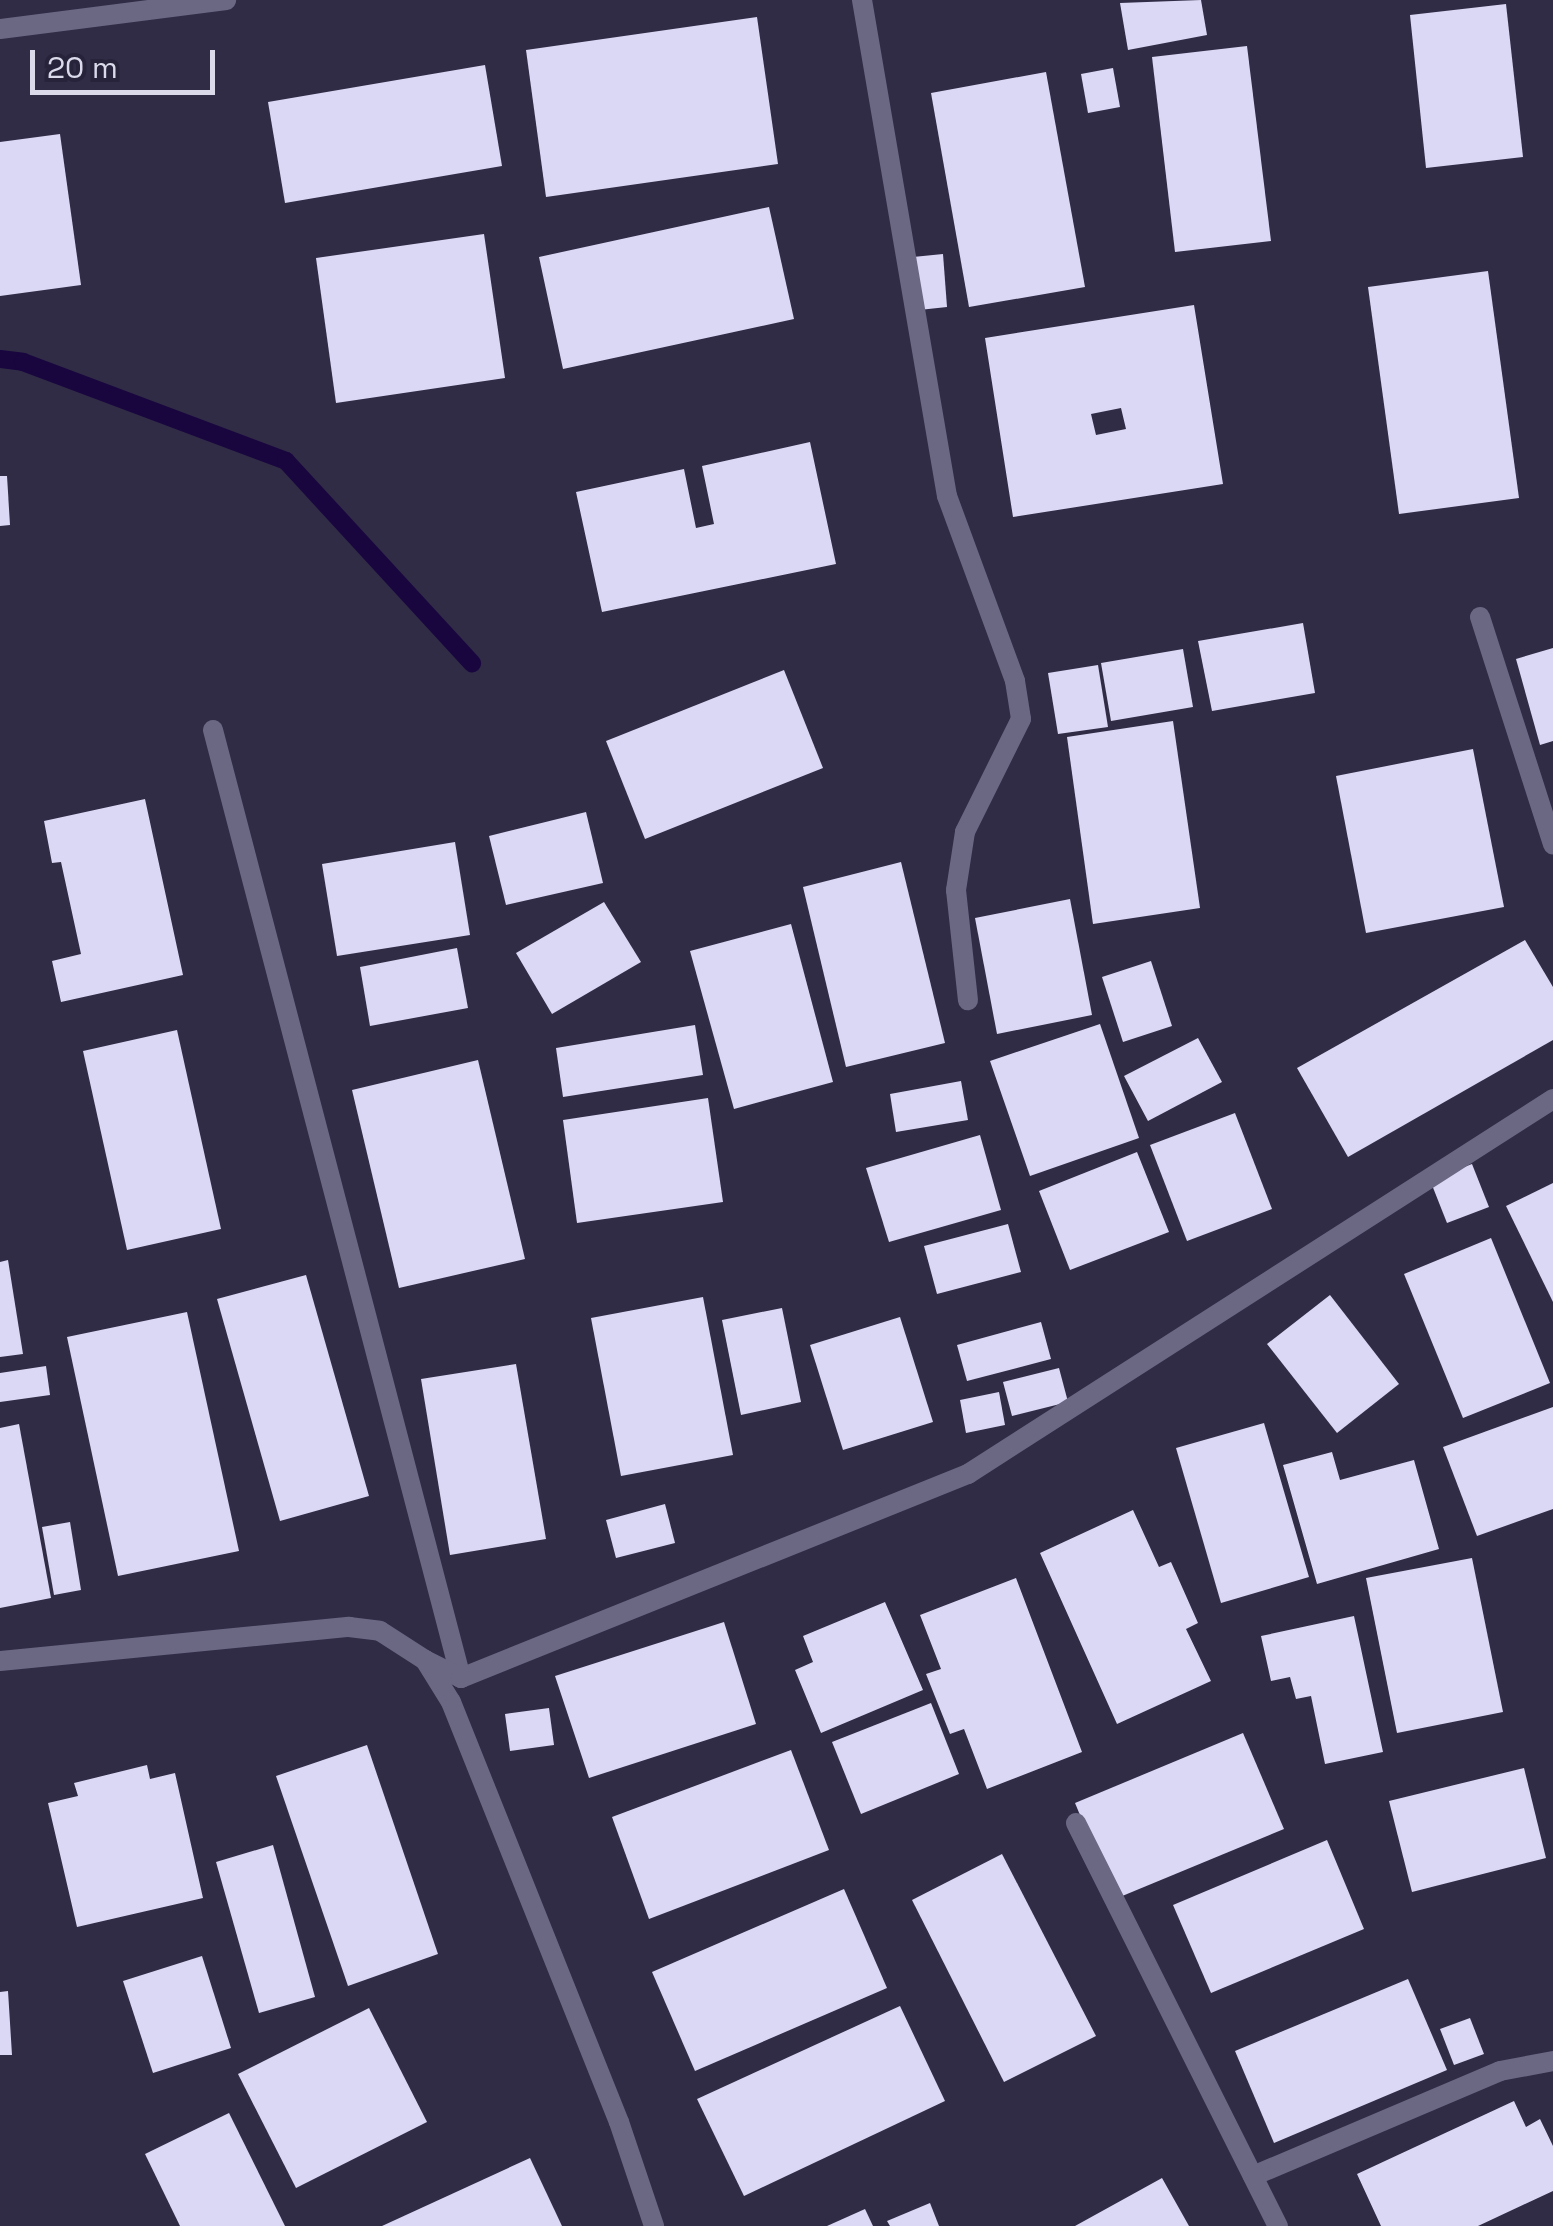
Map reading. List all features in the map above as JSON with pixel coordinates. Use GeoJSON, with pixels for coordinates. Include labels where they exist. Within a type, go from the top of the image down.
{"type":"FeatureCollection","features":[{"type":"Feature","properties":{"kind":"street"},"geometry":{"type":"LineString","coordinates":[[0,29],[226,0]]}},
{"type":"Feature","properties":{"kind":"street"},"geometry":{"type":"LineString","coordinates":[[864,0],[947,496],[1016,680],[1020,719],[966,832],[956,890],[968,1000]]}},
{"type":"Feature","properties":{"kind":"street"},"geometry":{"type":"LineString","coordinates":[[1480,617],[1553,846]]}},
{"type":"Feature","properties":{"kind":"street"},"geometry":{"type":"LineString","coordinates":[[214,730],[461,1678]]}},
{"type":"Feature","properties":{"kind":"street"},"geometry":{"type":"LineString","coordinates":[[0,1661],[349,1627],[380,1631],[461,1678],[968,1474],[1553,1098]]}},
{"type":"Feature","properties":{"kind":"street"},"geometry":{"type":"LineString","coordinates":[[425,1660],[465,1738],[654,2226]]}},
{"type":"Feature","properties":{"kind":"street"},"geometry":{"type":"LineString","coordinates":[[1076,1823],[1278,2226]]}},
{"type":"Feature","properties":{"kind":"street"},"geometry":{"type":"LineString","coordinates":[[1254,2176],[1500,2071],[1553,2061]]}},
{"type":"Feature","properties":{"kind":"building"},"geometry":{"type":"Polygon","coordinates":[[[1201,0],[1207,35],[1128,50],[1120,3],[1201,0]]]}},
{"type":"Feature","properties":{"kind":"building"},"geometry":{"type":"Polygon","coordinates":[[[1506,4],[1523,157],[1426,168],[1410,15],[1506,4]]]}},
{"type":"Feature","properties":{"kind":"building"},"geometry":{"type":"Polygon","coordinates":[[[757,17],[778,164],[546,197],[526,50],[757,17]]]}},
{"type":"Feature","properties":{"kind":"building"},"geometry":{"type":"Polygon","coordinates":[[[1247,46],[1271,241],[1175,252],[1152,57],[1247,46]]]}},
{"type":"Feature","properties":{"kind":"building"},"geometry":{"type":"Polygon","coordinates":[[[485,65],[502,166],[285,203],[268,102],[485,65]]]}},
{"type":"Feature","properties":{"kind":"building"},"geometry":{"type":"Polygon","coordinates":[[[1113,68],[1120,107],[1088,113],[1081,74],[1113,68]]]}},
{"type":"Feature","properties":{"kind":"building"},"geometry":{"type":"Polygon","coordinates":[[[1046,72],[1085,287],[969,307],[931,93],[1046,72]]]}},
{"type":"Feature","properties":{"kind":"building"},"geometry":{"type":"Polygon","coordinates":[[[60,134],[81,285],[0,296],[0,142],[60,134]]]}},
{"type":"Feature","properties":{"kind":"building"},"geometry":{"type":"Polygon","coordinates":[[[769,207],[794,319],[563,369],[539,257],[769,207]]]}},
{"type":"Feature","properties":{"kind":"building"},"geometry":{"type":"Polygon","coordinates":[[[484,234],[505,378],[336,403],[316,258],[484,234]]]}},
{"type":"Feature","properties":{"kind":"building"},"geometry":{"type":"Polygon","coordinates":[[[943,254],[947,307],[919,310],[913,257],[943,254]]]}},
{"type":"Feature","properties":{"kind":"building"},"geometry":{"type":"Polygon","coordinates":[[[1488,271],[1519,498],[1399,514],[1368,287],[1488,271]]]}},
{"type":"Feature","properties":{"kind":"building"},"geometry":{"type":"Polygon","coordinates":[[[1194,305],[1223,484],[1013,517],[985,338],[1194,305]],[[1121,408],[1091,414],[1096,435],[1126,429],[1121,408]]]}},
{"type":"Feature","properties":{"kind":"building"},"geometry":{"type":"Polygon","coordinates":[[[810,442],[836,564],[602,612],[576,492],[684,469],[696,528],[714,524],[702,466],[810,442]]]}},
{"type":"Feature","properties":{"kind":"building"},"geometry":{"type":"Polygon","coordinates":[[[0,476],[7,476],[10,525],[0,526],[0,476]]]}},
{"type":"Feature","properties":{"kind":"building"},"geometry":{"type":"Polygon","coordinates":[[[1303,623],[1315,693],[1212,711],[1198,641],[1303,623]]]}},
{"type":"Feature","properties":{"kind":"building"},"geometry":{"type":"Polygon","coordinates":[[[1553,648],[1553,741],[1540,745],[1516,659],[1553,648]]]}},
{"type":"Feature","properties":{"kind":"building"},"geometry":{"type":"Polygon","coordinates":[[[1183,649],[1193,707],[1111,721],[1101,663],[1183,649]]]}},
{"type":"Feature","properties":{"kind":"building"},"geometry":{"type":"Polygon","coordinates":[[[1098,665],[1108,727],[1058,734],[1048,673],[1098,665]]]}},
{"type":"Feature","properties":{"kind":"building"},"geometry":{"type":"Polygon","coordinates":[[[784,670],[823,768],[645,839],[606,741],[784,670]]]}},
{"type":"Feature","properties":{"kind":"building"},"geometry":{"type":"Polygon","coordinates":[[[1173,721],[1200,908],[1093,924],[1067,737],[1173,721]]]}},
{"type":"Feature","properties":{"kind":"building"},"geometry":{"type":"Polygon","coordinates":[[[1473,749],[1504,907],[1366,933],[1336,776],[1473,749]]]}},
{"type":"Feature","properties":{"kind":"building"},"geometry":{"type":"Polygon","coordinates":[[[145,799],[183,975],[61,1002],[52,961],[81,954],[61,862],[52,863],[44,821],[145,799]]]}},
{"type":"Feature","properties":{"kind":"building"},"geometry":{"type":"Polygon","coordinates":[[[586,812],[603,883],[506,905],[489,836],[586,812]]]}},
{"type":"Feature","properties":{"kind":"building"},"geometry":{"type":"Polygon","coordinates":[[[455,842],[470,935],[337,956],[322,864],[455,842]]]}},
{"type":"Feature","properties":{"kind":"building"},"geometry":{"type":"Polygon","coordinates":[[[901,862],[945,1043],[846,1067],[803,887],[901,862]]]}},
{"type":"Feature","properties":{"kind":"building"},"geometry":{"type":"Polygon","coordinates":[[[1070,899],[1092,1015],[997,1034],[975,918],[1070,899]]]}},
{"type":"Feature","properties":{"kind":"building"},"geometry":{"type":"Polygon","coordinates":[[[604,902],[641,962],[552,1014],[516,953],[604,902]]]}},
{"type":"Feature","properties":{"kind":"building"},"geometry":{"type":"Polygon","coordinates":[[[791,924],[833,1082],[734,1109],[690,951],[791,924]]]}},
{"type":"Feature","properties":{"kind":"building"},"geometry":{"type":"Polygon","coordinates":[[[1525,940],[1553,987],[1553,1040],[1348,1157],[1297,1068],[1525,940]]]}},
{"type":"Feature","properties":{"kind":"building"},"geometry":{"type":"Polygon","coordinates":[[[457,948],[468,1008],[370,1026],[360,967],[457,948]]]}},
{"type":"Feature","properties":{"kind":"building"},"geometry":{"type":"Polygon","coordinates":[[[1151,961],[1172,1026],[1123,1042],[1102,977],[1151,961]]]}},
{"type":"Feature","properties":{"kind":"building"},"geometry":{"type":"Polygon","coordinates":[[[1100,1024],[1139,1138],[1030,1176],[990,1061],[1100,1024]]]}},
{"type":"Feature","properties":{"kind":"building"},"geometry":{"type":"Polygon","coordinates":[[[695,1025],[703,1075],[563,1097],[556,1048],[695,1025]]]}},
{"type":"Feature","properties":{"kind":"building"},"geometry":{"type":"Polygon","coordinates":[[[177,1030],[221,1229],[127,1250],[83,1051],[177,1030]]]}},
{"type":"Feature","properties":{"kind":"building"},"geometry":{"type":"Polygon","coordinates":[[[1198,1038],[1222,1082],[1148,1121],[1124,1076],[1198,1038]]]}},
{"type":"Feature","properties":{"kind":"building"},"geometry":{"type":"Polygon","coordinates":[[[478,1060],[525,1259],[399,1288],[352,1090],[478,1060]]]}},
{"type":"Feature","properties":{"kind":"building"},"geometry":{"type":"Polygon","coordinates":[[[961,1081],[968,1120],[896,1132],[890,1094],[961,1081]]]}},
{"type":"Feature","properties":{"kind":"building"},"geometry":{"type":"Polygon","coordinates":[[[708,1098],[723,1202],[577,1223],[563,1120],[708,1098]]]}},
{"type":"Feature","properties":{"kind":"building"},"geometry":{"type":"Polygon","coordinates":[[[1235,1113],[1272,1209],[1187,1241],[1150,1145],[1235,1113]]]}},
{"type":"Feature","properties":{"kind":"building"},"geometry":{"type":"Polygon","coordinates":[[[980,1135],[1001,1210],[889,1242],[866,1168],[980,1135]]]}},
{"type":"Feature","properties":{"kind":"building"},"geometry":{"type":"Polygon","coordinates":[[[1137,1152],[1169,1232],[1070,1270],[1039,1191],[1137,1152]]]}},
{"type":"Feature","properties":{"kind":"building"},"geometry":{"type":"Polygon","coordinates":[[[1472,1164],[1489,1207],[1447,1223],[1430,1180],[1472,1164]]]}},
{"type":"Feature","properties":{"kind":"building"},"geometry":{"type":"Polygon","coordinates":[[[1553,1183],[1553,1302],[1506,1206],[1553,1183]]]}},
{"type":"Feature","properties":{"kind":"building"},"geometry":{"type":"Polygon","coordinates":[[[1008,1224],[1021,1272],[937,1294],[924,1246],[1008,1224]]]}},
{"type":"Feature","properties":{"kind":"building"},"geometry":{"type":"Polygon","coordinates":[[[1491,1238],[1550,1383],[1463,1418],[1404,1274],[1491,1238]]]}},
{"type":"Feature","properties":{"kind":"building"},"geometry":{"type":"Polygon","coordinates":[[[8,1260],[23,1354],[0,1357],[0,1262],[8,1260]]]}},
{"type":"Feature","properties":{"kind":"building"},"geometry":{"type":"Polygon","coordinates":[[[306,1275],[369,1496],[280,1521],[217,1299],[306,1275]]]}},
{"type":"Feature","properties":{"kind":"building"},"geometry":{"type":"Polygon","coordinates":[[[1330,1295],[1399,1384],[1337,1433],[1267,1344],[1330,1295]]]}},
{"type":"Feature","properties":{"kind":"building"},"geometry":{"type":"Polygon","coordinates":[[[703,1297],[733,1455],[621,1476],[591,1318],[703,1297]]]}},
{"type":"Feature","properties":{"kind":"building"},"geometry":{"type":"Polygon","coordinates":[[[782,1308],[801,1402],[741,1415],[722,1320],[782,1308]]]}},
{"type":"Feature","properties":{"kind":"building"},"geometry":{"type":"Polygon","coordinates":[[[187,1312],[239,1551],[118,1576],[67,1337],[187,1312]]]}},
{"type":"Feature","properties":{"kind":"building"},"geometry":{"type":"Polygon","coordinates":[[[900,1317],[933,1422],[843,1450],[810,1345],[900,1317]]]}},
{"type":"Feature","properties":{"kind":"building"},"geometry":{"type":"Polygon","coordinates":[[[1041,1322],[1051,1359],[967,1381],[957,1345],[1041,1322]]]}},
{"type":"Feature","properties":{"kind":"building"},"geometry":{"type":"Polygon","coordinates":[[[516,1364],[546,1539],[450,1555],[421,1379],[516,1364]]]}},
{"type":"Feature","properties":{"kind":"building"},"geometry":{"type":"Polygon","coordinates":[[[46,1366],[50,1395],[0,1402],[0,1373],[46,1366]]]}},
{"type":"Feature","properties":{"kind":"building"},"geometry":{"type":"Polygon","coordinates":[[[1059,1368],[1068,1402],[1012,1416],[1003,1382],[1059,1368]]]}},
{"type":"Feature","properties":{"kind":"building"},"geometry":{"type":"Polygon","coordinates":[[[999,1392],[1005,1425],[966,1433],[960,1400],[999,1392]]]}},
{"type":"Feature","properties":{"kind":"building"},"geometry":{"type":"Polygon","coordinates":[[[1553,1407],[1553,1509],[1477,1536],[1443,1447],[1553,1407]]]}},
{"type":"Feature","properties":{"kind":"building"},"geometry":{"type":"Polygon","coordinates":[[[1264,1423],[1309,1577],[1221,1603],[1176,1448],[1264,1423]]]}},
{"type":"Feature","properties":{"kind":"building"},"geometry":{"type":"Polygon","coordinates":[[[19,1424],[51,1598],[0,1608],[0,1428],[19,1424]]]}},
{"type":"Feature","properties":{"kind":"building"},"geometry":{"type":"Polygon","coordinates":[[[1332,1452],[1340,1480],[1414,1460],[1439,1549],[1317,1584],[1283,1465],[1332,1452]]]}},
{"type":"Feature","properties":{"kind":"building"},"geometry":{"type":"Polygon","coordinates":[[[665,1504],[675,1543],[616,1558],[606,1520],[665,1504]]]}},
{"type":"Feature","properties":{"kind":"building"},"geometry":{"type":"Polygon","coordinates":[[[1133,1510],[1159,1567],[1171,1562],[1198,1623],[1186,1629],[1211,1681],[1117,1724],[1040,1553],[1133,1510]]]}},
{"type":"Feature","properties":{"kind":"building"},"geometry":{"type":"Polygon","coordinates":[[[70,1522],[81,1590],[54,1595],[42,1527],[70,1522]]]}},
{"type":"Feature","properties":{"kind":"building"},"geometry":{"type":"Polygon","coordinates":[[[1472,1558],[1503,1712],[1397,1733],[1366,1578],[1472,1558]]]}},
{"type":"Feature","properties":{"kind":"building"},"geometry":{"type":"Polygon","coordinates":[[[1016,1578],[1082,1752],[987,1789],[964,1729],[950,1734],[926,1674],[941,1669],[920,1615],[1016,1578]]]}},
{"type":"Feature","properties":{"kind":"building"},"geometry":{"type":"Polygon","coordinates":[[[885,1602],[923,1690],[821,1733],[795,1670],[813,1662],[803,1636],[885,1602]]]}},
{"type":"Feature","properties":{"kind":"building"},"geometry":{"type":"Polygon","coordinates":[[[1354,1616],[1383,1752],[1325,1764],[1311,1696],[1296,1699],[1290,1677],[1271,1681],[1261,1636],[1354,1616]]]}},
{"type":"Feature","properties":{"kind":"building"},"geometry":{"type":"Polygon","coordinates":[[[724,1622],[756,1724],[589,1778],[555,1676],[724,1622]]]}},
{"type":"Feature","properties":{"kind":"building"},"geometry":{"type":"Polygon","coordinates":[[[931,1703],[959,1774],[861,1814],[832,1742],[931,1703]]]}},
{"type":"Feature","properties":{"kind":"building"},"geometry":{"type":"Polygon","coordinates":[[[549,1708],[554,1745],[510,1751],[505,1714],[549,1708]]]}},
{"type":"Feature","properties":{"kind":"building"},"geometry":{"type":"Polygon","coordinates":[[[1243,1733],[1284,1829],[1115,1899],[1075,1803],[1243,1733]]]}},
{"type":"Feature","properties":{"kind":"building"},"geometry":{"type":"Polygon","coordinates":[[[367,1745],[438,1954],[348,1986],[276,1776],[367,1745]]]}},
{"type":"Feature","properties":{"kind":"building"},"geometry":{"type":"Polygon","coordinates":[[[791,1750],[829,1850],[649,1919],[612,1817],[791,1750]]]}},
{"type":"Feature","properties":{"kind":"building"},"geometry":{"type":"Polygon","coordinates":[[[147,1765],[150,1779],[175,1773],[203,1898],[77,1927],[48,1803],[78,1796],[74,1783],[147,1765]]]}},
{"type":"Feature","properties":{"kind":"building"},"geometry":{"type":"Polygon","coordinates":[[[1524,1768],[1546,1858],[1412,1892],[1389,1801],[1524,1768]]]}},
{"type":"Feature","properties":{"kind":"building"},"geometry":{"type":"Polygon","coordinates":[[[1327,1840],[1364,1929],[1211,1993],[1173,1905],[1327,1840]]]}},
{"type":"Feature","properties":{"kind":"building"},"geometry":{"type":"Polygon","coordinates":[[[273,1845],[315,1997],[259,2013],[216,1862],[273,1845]]]}},
{"type":"Feature","properties":{"kind":"building"},"geometry":{"type":"Polygon","coordinates":[[[1002,1854],[1096,2036],[1004,2082],[912,1900],[1002,1854]]]}},
{"type":"Feature","properties":{"kind":"building"},"geometry":{"type":"Polygon","coordinates":[[[844,1889],[887,1988],[695,2071],[652,1972],[844,1889]]]}},
{"type":"Feature","properties":{"kind":"building"},"geometry":{"type":"Polygon","coordinates":[[[202,1956],[231,2048],[153,2073],[123,1981],[202,1956]]]}},
{"type":"Feature","properties":{"kind":"building"},"geometry":{"type":"Polygon","coordinates":[[[1408,1979],[1447,2070],[1274,2143],[1235,2051],[1408,1979]]]}},
{"type":"Feature","properties":{"kind":"building"},"geometry":{"type":"Polygon","coordinates":[[[8,1991],[12,2055],[0,2055],[0,1992],[8,1991]]]}},
{"type":"Feature","properties":{"kind":"building"},"geometry":{"type":"Polygon","coordinates":[[[900,2006],[945,2101],[744,2196],[697,2099],[900,2006]]]}},
{"type":"Feature","properties":{"kind":"building"},"geometry":{"type":"Polygon","coordinates":[[[369,2008],[427,2122],[296,2188],[238,2074],[369,2008]]]}},
{"type":"Feature","properties":{"kind":"building"},"geometry":{"type":"Polygon","coordinates":[[[1470,2018],[1484,2054],[1454,2065],[1440,2029],[1470,2018]]]}},
{"type":"Feature","properties":{"kind":"building"},"geometry":{"type":"Polygon","coordinates":[[[1514,2101],[1526,2127],[1540,2119],[1553,2146],[1553,2191],[1478,2226],[1381,2226],[1357,2174],[1514,2101]]]}},
{"type":"Feature","properties":{"kind":"building"},"geometry":{"type":"Polygon","coordinates":[[[229,2113],[285,2226],[180,2226],[145,2154],[229,2113]]]}},
{"type":"Feature","properties":{"kind":"building"},"geometry":{"type":"Polygon","coordinates":[[[530,2158],[562,2226],[382,2226],[530,2158]]]}},
{"type":"Feature","properties":{"kind":"building"},"geometry":{"type":"Polygon","coordinates":[[[1162,2178],[1189,2226],[1075,2226],[1162,2178]]]}},
{"type":"Feature","properties":{"kind":"building"},"geometry":{"type":"Polygon","coordinates":[[[930,2203],[939,2226],[890,2226],[887,2221],[930,2203]]]}},
{"type":"Feature","properties":{"kind":"building"},"geometry":{"type":"Polygon","coordinates":[[[865,2209],[873,2226],[827,2226],[865,2209]]]}},
{"type":"Feature","properties":{"kind":"waterway"},"geometry":{"type":"LineString","coordinates":[[0,359],[23,362],[286,461],[472,663]]}}]}
